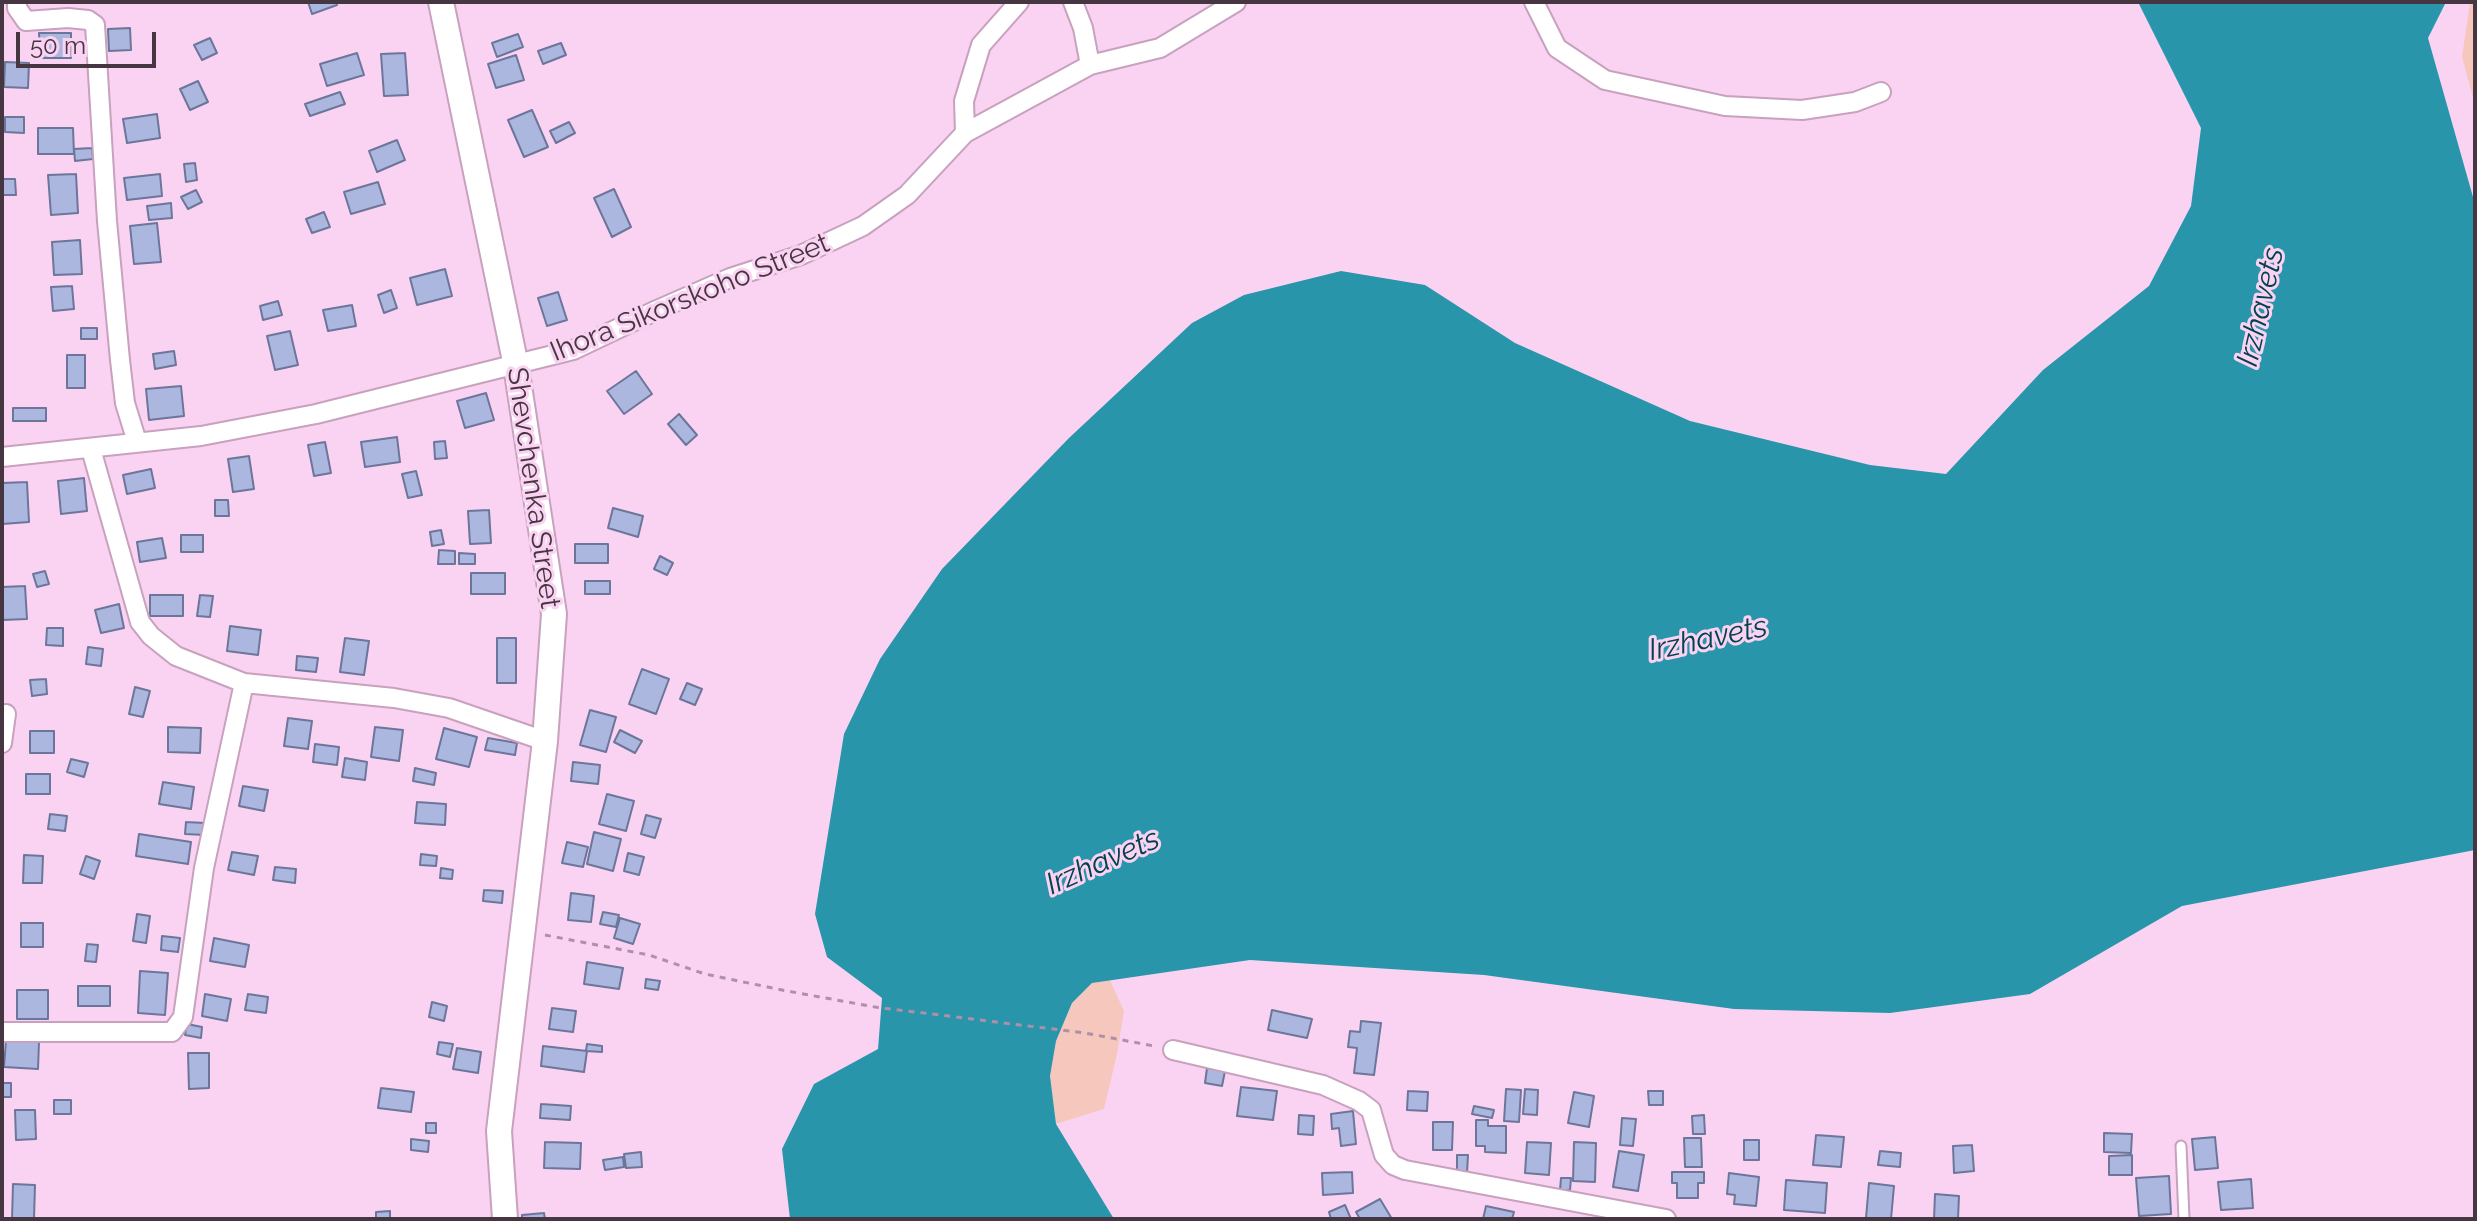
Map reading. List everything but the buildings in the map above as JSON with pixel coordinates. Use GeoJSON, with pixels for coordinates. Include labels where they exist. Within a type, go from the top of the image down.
{"type":"FeatureCollection","features":[{"type":"Feature","properties":{"kind":"street"},"geometry":{"type":"LineString","coordinates":[[17,2],[17,8],[26,21],[68,18],[88,20],[95,25],[104,180],[120,360],[125,403],[137,442]]}},
{"type":"Feature","properties":{"kind":"street","name":"Shevchenka Street"},"geometry":{"type":"LineString","coordinates":[[441,2],[516,366],[554,614],[545,741],[499,1131],[505,1219]]}},
{"type":"Feature","properties":{"kind":"street"},"geometry":{"type":"LineString","coordinates":[[965,133],[964,101],[981,45],[1019,2]]}},
{"type":"Feature","properties":{"kind":"street"},"geometry":{"type":"LineString","coordinates":[[1073,2],[1083,28],[1090,65]]}},
{"type":"Feature","properties":{"kind":"street","name":"Ihora Sikorskoho Street"},"geometry":{"type":"LineString","coordinates":[[2,457],[201,436],[316,414],[573,350],[730,278],[801,255],[863,226],[907,195],[965,133],[1090,65],[1160,48],[1236,2]]}},
{"type":"Feature","properties":{"kind":"street"},"geometry":{"type":"LineString","coordinates":[[1534,2],[1557,48],[1605,80],[1725,106],[1802,110],[1855,102],[1881,92]]}},
{"type":"Feature","properties":{"kind":"street"},"geometry":{"type":"LineString","coordinates":[[91,449],[140,622],[151,636],[176,656],[244,683],[394,698],[449,708],[545,741]]}},
{"type":"Feature","properties":{"kind":"street"},"geometry":{"type":"LineString","coordinates":[[2,1032],[172,1032],[183,1017],[204,868],[244,683]]}},
{"type":"Feature","properties":{"kind":"street"},"geometry":{"type":"LineString","coordinates":[[2,743],[6,714]]}},
{"type":"Feature","properties":{"kind":"street"},"geometry":{"type":"LineString","coordinates":[[1173,1050],[1323,1085],[1359,1101],[1371,1110],[1384,1155],[1393,1165],[1405,1170],[1666,1219]]}},
{"type":"Feature","properties":{"kind":"lane"},"geometry":{"type":"LineString","coordinates":[[2181,1146],[2184,1219]]}},
{"type":"Feature","properties":{"kind":"path"},"geometry":{"type":"LineString","coordinates":[[522,935],[537,934],[649,955],[705,974],[875,1007],[1085,1033],[1173,1050]]}},
{"type":"Feature","properties":{"kind":"shaded area"},"geometry":{"type":"Polygon","coordinates":[[[2470,2],[2475,2],[2475,105],[2462,57],[2470,2]]]}},
{"type":"Feature","properties":{"kind":"shaded area"},"geometry":{"type":"Polygon","coordinates":[[[1110,980],[1124,1011],[1104,1109],[1056,1124],[1050,1076],[1056,1041],[1072,1003],[1092,983],[1110,980]]]}},
{"type":"Feature","properties":{"kind":"water","name":"Irzhavets"},"geometry":{"type":"Polygon","coordinates":[[[2138,2],[2446,2],[2428,38],[2475,204],[2475,850],[2182,906],[2030,994],[1890,1013],[1734,1009],[1484,975],[1250,960],[1092,983],[1072,1003],[1056,1041],[1050,1076],[1056,1124],[1114,1219],[790,1219],[782,1149],[814,1084],[878,1049],[882,998],[827,957],[815,914],[844,734],[880,659],[942,569],[1069,438],[1192,323],[1244,295],[1341,271],[1425,285],[1515,343],[1690,421],[1870,465],[1946,474],[2043,370],[2149,286],[2191,206],[2201,128],[2138,2]]]}}]}
